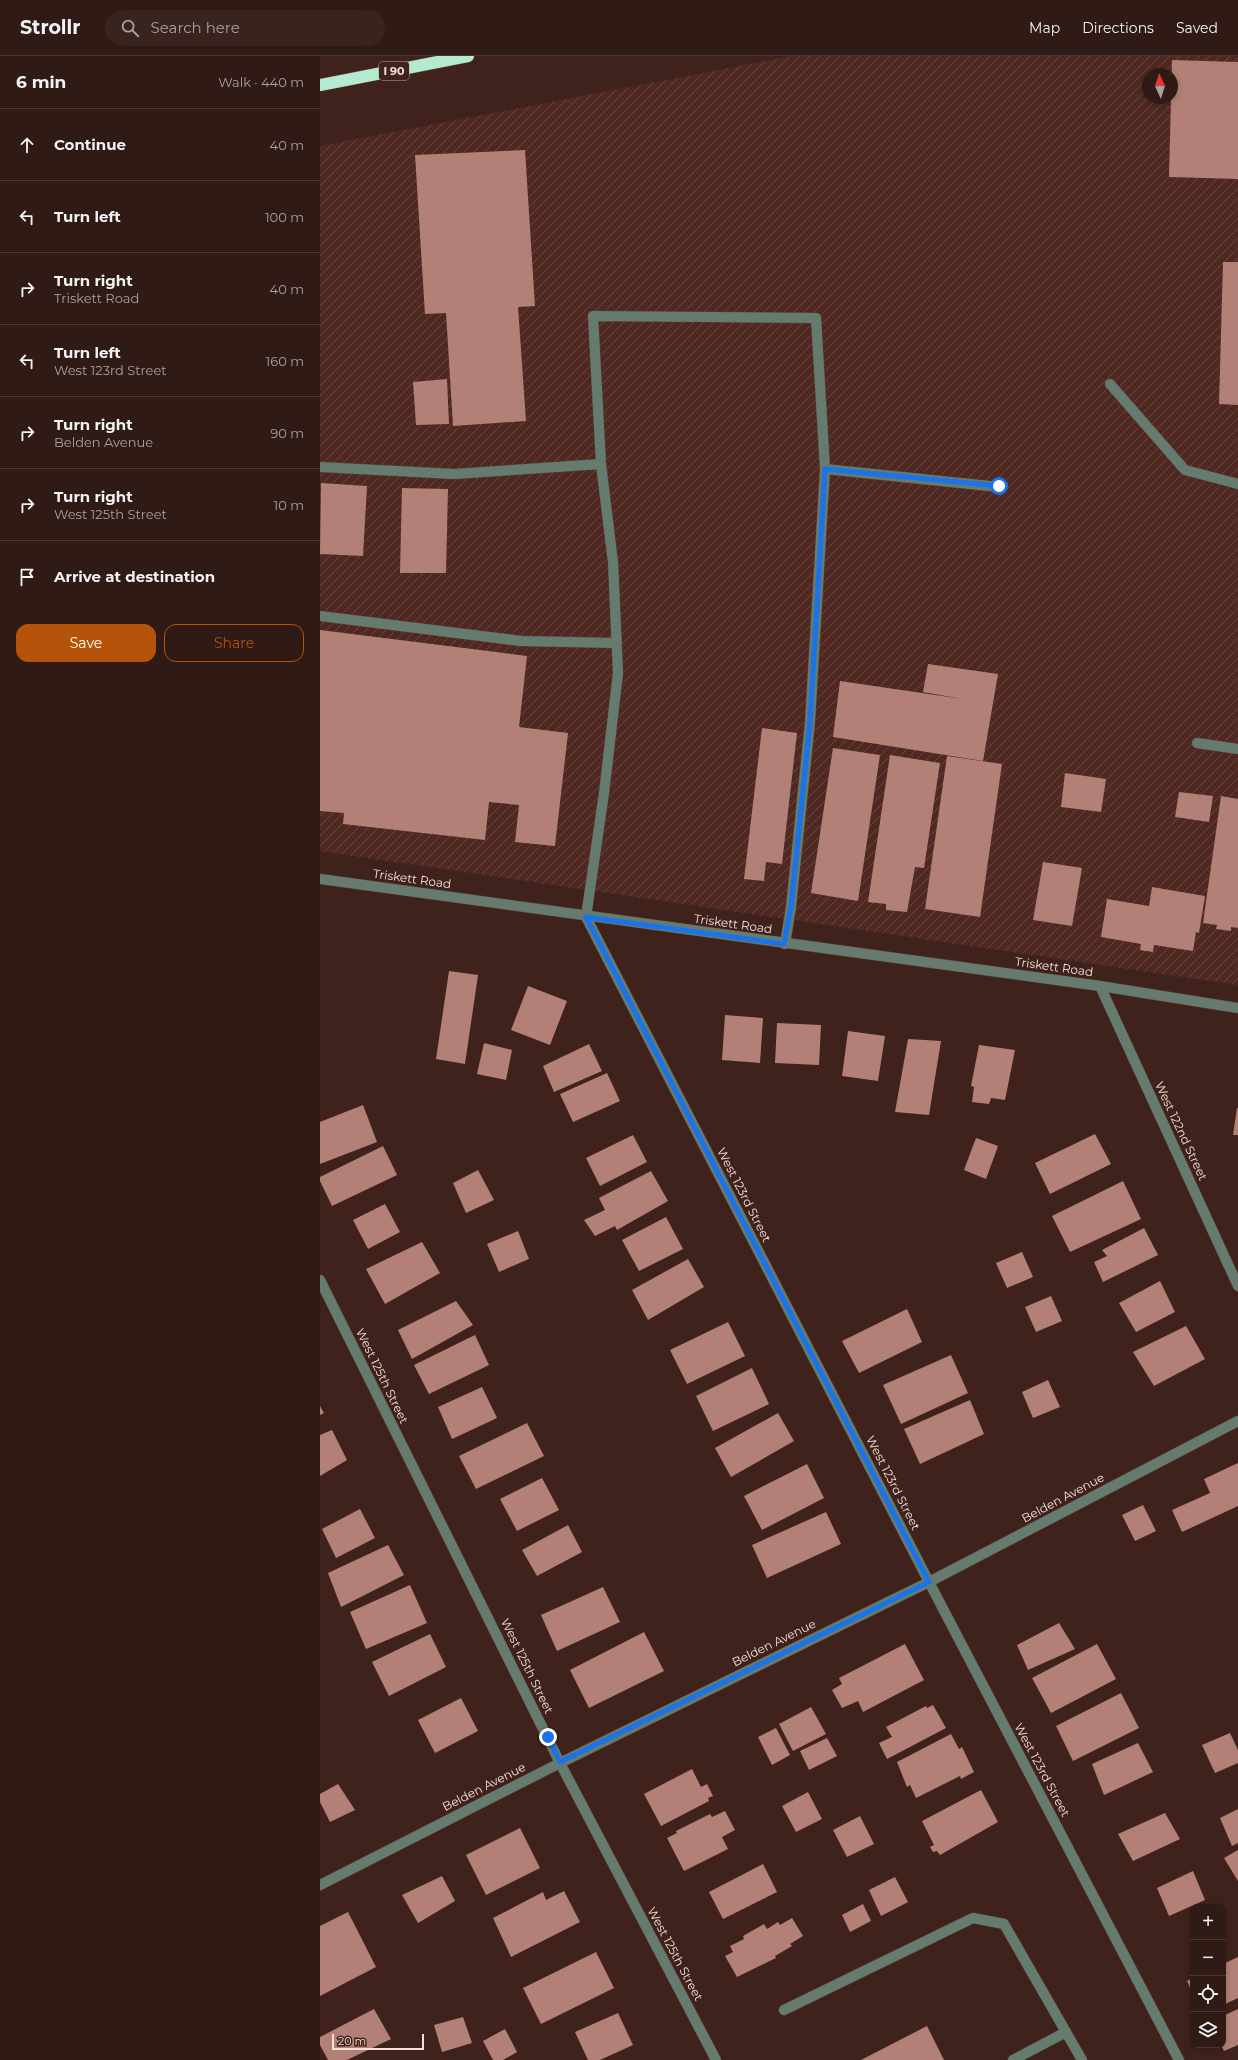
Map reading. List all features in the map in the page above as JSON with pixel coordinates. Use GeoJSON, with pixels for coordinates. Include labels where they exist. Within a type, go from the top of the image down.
{"type":"FeatureCollection","features":[{"type":"Feature","properties":{"kind":"highway","name":"I 90"},"geometry":{"type":"LineString","coordinates":[[320,85],[468,56]]}},
{"type":"Feature","properties":{"kind":"street"},"geometry":{"type":"LineString","coordinates":[[586,917],[604,793],[618,673],[613,562],[601,464],[593,316],[816,318],[825,469],[810,722],[791,907],[784,944]]}},
{"type":"Feature","properties":{"kind":"street"},"geometry":{"type":"LineString","coordinates":[[1110,384],[1185,470],[1238,484]]}},
{"type":"Feature","properties":{"kind":"street"},"geometry":{"type":"LineString","coordinates":[[320,467],[454,474],[601,464]]}},
{"type":"Feature","properties":{"kind":"street"},"geometry":{"type":"LineString","coordinates":[[825,469],[999,486]]}},
{"type":"Feature","properties":{"kind":"street"},"geometry":{"type":"LineString","coordinates":[[320,616],[520,641],[616,643]]}},
{"type":"Feature","properties":{"kind":"street"},"geometry":{"type":"LineString","coordinates":[[1197,743],[1238,749]]}},
{"type":"Feature","properties":{"kind":"street","name":"Triskett Road"},"geometry":{"type":"LineString","coordinates":[[320,879],[586,917],[1100,986],[1238,1008]]}},
{"type":"Feature","properties":{"kind":"street","name":"West 123rd Street"},"geometry":{"type":"LineString","coordinates":[[586,917],[1177,2059]]}},
{"type":"Feature","properties":{"kind":"street","name":"West 122nd Street"},"geometry":{"type":"LineString","coordinates":[[1100,986],[1238,1286]]}},
{"type":"Feature","properties":{"kind":"street","name":"West 125th Street"},"geometry":{"type":"LineString","coordinates":[[320,1280],[560,1762],[716,2060]]}},
{"type":"Feature","properties":{"kind":"street","name":"Belden Avenue"},"geometry":{"type":"LineString","coordinates":[[320,1885],[560,1762],[929,1582],[1238,1421]]}},
{"type":"Feature","properties":{"kind":"street"},"geometry":{"type":"LineString","coordinates":[[784,2010],[974,1918],[1004,1924],[1082,2060]]}},
{"type":"Feature","properties":{"kind":"street"},"geometry":{"type":"LineString","coordinates":[[1013,2060],[1066,2032]]}},
{"type":"Feature","properties":{"kind":"shaded area"},"geometry":{"type":"Polygon","coordinates":[[[792,56],[1238,56],[1238,985],[320,851],[320,146],[792,56]]]}},
{"type":"Feature","properties":{"kind":"building"},"geometry":{"type":"Polygon","coordinates":[[[1172,60],[1238,62],[1238,179],[1169,177],[1171,104],[1178,104],[1178,68],[1172,68],[1172,60]]]}},
{"type":"Feature","properties":{"kind":"building"},"geometry":{"type":"Polygon","coordinates":[[[525,150],[535,306],[518,307],[526,421],[453,426],[446,313],[425,314],[415,155],[525,150]]]}},
{"type":"Feature","properties":{"kind":"building"},"geometry":{"type":"Polygon","coordinates":[[[1223,262],[1238,262],[1238,405],[1219,404],[1223,262]]]}},
{"type":"Feature","properties":{"kind":"building"},"geometry":{"type":"Polygon","coordinates":[[[447,379],[449,424],[416,425],[413,382],[447,379]]]}},
{"type":"Feature","properties":{"kind":"building"},"geometry":{"type":"Polygon","coordinates":[[[321,483],[367,486],[363,556],[320,554],[321,483]]]}},
{"type":"Feature","properties":{"kind":"building"},"geometry":{"type":"Polygon","coordinates":[[[402,488],[448,489],[446,573],[400,573],[402,488]]]}},
{"type":"Feature","properties":{"kind":"building"},"geometry":{"type":"Polygon","coordinates":[[[320,630],[527,656],[519,727],[568,733],[555,846],[515,842],[519,805],[489,802],[485,840],[343,824],[344,813],[320,811],[320,630]]]}},
{"type":"Feature","properties":{"kind":"building"},"geometry":{"type":"Polygon","coordinates":[[[928,664],[998,674],[983,761],[833,737],[840,681],[963,699],[923,692],[928,664]]]}},
{"type":"Feature","properties":{"kind":"building"},"geometry":{"type":"Polygon","coordinates":[[[762,728],[797,733],[782,864],[766,862],[764,881],[744,879],[762,728]]]}},
{"type":"Feature","properties":{"kind":"building"},"geometry":{"type":"Polygon","coordinates":[[[833,748],[880,755],[858,901],[811,893],[833,748]]]}},
{"type":"Feature","properties":{"kind":"building"},"geometry":{"type":"Polygon","coordinates":[[[890,755],[940,763],[924,868],[915,867],[907,912],[886,910],[886,904],[868,902],[890,755]]]}},
{"type":"Feature","properties":{"kind":"building"},"geometry":{"type":"Polygon","coordinates":[[[947,756],[1002,764],[980,917],[925,909],[947,756]]]}},
{"type":"Feature","properties":{"kind":"building"},"geometry":{"type":"Polygon","coordinates":[[[1065,773],[1106,779],[1101,812],[1061,807],[1065,773]]]}},
{"type":"Feature","properties":{"kind":"building"},"geometry":{"type":"Polygon","coordinates":[[[1179,792],[1213,796],[1209,822],[1175,817],[1179,792]]]}},
{"type":"Feature","properties":{"kind":"building"},"geometry":{"type":"Polygon","coordinates":[[[1221,796],[1238,799],[1238,928],[1231,927],[1231,931],[1216,929],[1217,925],[1203,923],[1221,796]]]}},
{"type":"Feature","properties":{"kind":"building"},"geometry":{"type":"Polygon","coordinates":[[[1043,862],[1082,868],[1072,926],[1033,920],[1043,862]]]}},
{"type":"Feature","properties":{"kind":"building"},"geometry":{"type":"Polygon","coordinates":[[[1152,887],[1205,896],[1199,933],[1196,932],[1193,951],[1154,945],[1153,952],[1140,950],[1141,944],[1101,937],[1107,899],[1149,906],[1152,887]]]}},
{"type":"Feature","properties":{"kind":"building"},"geometry":{"type":"Polygon","coordinates":[[[449,971],[478,975],[465,1064],[436,1059],[449,971]]]}},
{"type":"Feature","properties":{"kind":"building"},"geometry":{"type":"Polygon","coordinates":[[[528,986],[567,1001],[550,1045],[511,1030],[528,986]]]}},
{"type":"Feature","properties":{"kind":"building"},"geometry":{"type":"Polygon","coordinates":[[[725,1015],[763,1018],[760,1063],[722,1060],[725,1015]]]}},
{"type":"Feature","properties":{"kind":"building"},"geometry":{"type":"Polygon","coordinates":[[[777,1023],[821,1025],[819,1065],[775,1063],[777,1023]]]}},
{"type":"Feature","properties":{"kind":"building"},"geometry":{"type":"Polygon","coordinates":[[[848,1031],[885,1036],[878,1081],[842,1076],[848,1031]]]}},
{"type":"Feature","properties":{"kind":"building"},"geometry":{"type":"Polygon","coordinates":[[[908,1039],[941,1041],[929,1115],[895,1112],[908,1039]]]}},
{"type":"Feature","properties":{"kind":"building"},"geometry":{"type":"Polygon","coordinates":[[[484,1043],[512,1050],[506,1080],[477,1074],[484,1043]]]}},
{"type":"Feature","properties":{"kind":"building"},"geometry":{"type":"Polygon","coordinates":[[[589,1044],[602,1071],[554,1092],[543,1066],[589,1044]]]}},
{"type":"Feature","properties":{"kind":"building"},"geometry":{"type":"Polygon","coordinates":[[[979,1045],[1015,1050],[1005,1100],[991,1098],[989,1104],[972,1102],[974,1087],[971,1086],[979,1045]]]}},
{"type":"Feature","properties":{"kind":"building"},"geometry":{"type":"Polygon","coordinates":[[[607,1073],[620,1101],[573,1122],[560,1094],[607,1073]]]}},
{"type":"Feature","properties":{"kind":"building"},"geometry":{"type":"Polygon","coordinates":[[[363,1105],[377,1142],[320,1164],[320,1122],[363,1105]]]}},
{"type":"Feature","properties":{"kind":"building"},"geometry":{"type":"Polygon","coordinates":[[[1237,1108],[1238,1135],[1233,1135],[1237,1108]]]}},
{"type":"Feature","properties":{"kind":"building"},"geometry":{"type":"Polygon","coordinates":[[[1095,1134],[1111,1164],[1050,1194],[1035,1163],[1095,1134]]]}},
{"type":"Feature","properties":{"kind":"building"},"geometry":{"type":"Polygon","coordinates":[[[633,1135],[647,1162],[600,1186],[586,1158],[633,1135]]]}},
{"type":"Feature","properties":{"kind":"building"},"geometry":{"type":"Polygon","coordinates":[[[976,1138],[998,1146],[986,1179],[964,1170],[976,1138]]]}},
{"type":"Feature","properties":{"kind":"building"},"geometry":{"type":"Polygon","coordinates":[[[383,1146],[397,1175],[332,1206],[320,1181],[320,1177],[383,1146]]]}},
{"type":"Feature","properties":{"kind":"building"},"geometry":{"type":"Polygon","coordinates":[[[478,1170],[494,1200],[466,1213],[453,1183],[478,1170]]]}},
{"type":"Feature","properties":{"kind":"building"},"geometry":{"type":"Polygon","coordinates":[[[651,1171],[668,1201],[617,1230],[615,1226],[595,1236],[584,1220],[605,1210],[599,1198],[651,1171]]]}},
{"type":"Feature","properties":{"kind":"building"},"geometry":{"type":"Polygon","coordinates":[[[1123,1181],[1141,1219],[1070,1252],[1052,1216],[1123,1181]]]}},
{"type":"Feature","properties":{"kind":"building"},"geometry":{"type":"Polygon","coordinates":[[[385,1204],[400,1232],[368,1249],[353,1220],[385,1204]]]}},
{"type":"Feature","properties":{"kind":"building"},"geometry":{"type":"Polygon","coordinates":[[[666,1217],[683,1249],[639,1271],[622,1240],[666,1217]]]}},
{"type":"Feature","properties":{"kind":"building"},"geometry":{"type":"Polygon","coordinates":[[[1144,1228],[1158,1255],[1103,1282],[1094,1262],[1107,1256],[1102,1250],[1144,1228]]]}},
{"type":"Feature","properties":{"kind":"building"},"geometry":{"type":"Polygon","coordinates":[[[518,1231],[529,1259],[499,1272],[487,1244],[518,1231]]]}},
{"type":"Feature","properties":{"kind":"building"},"geometry":{"type":"Polygon","coordinates":[[[422,1242],[440,1273],[385,1304],[366,1269],[422,1242]]]}},
{"type":"Feature","properties":{"kind":"building"},"geometry":{"type":"Polygon","coordinates":[[[1022,1252],[1033,1277],[1007,1288],[996,1263],[1022,1252]]]}},
{"type":"Feature","properties":{"kind":"building"},"geometry":{"type":"Polygon","coordinates":[[[688,1259],[704,1287],[648,1320],[632,1290],[688,1259]]]}},
{"type":"Feature","properties":{"kind":"building"},"geometry":{"type":"Polygon","coordinates":[[[1160,1281],[1175,1312],[1136,1332],[1119,1303],[1160,1281]]]}},
{"type":"Feature","properties":{"kind":"building"},"geometry":{"type":"Polygon","coordinates":[[[1051,1296],[1062,1321],[1036,1332],[1025,1307],[1051,1296]]]}},
{"type":"Feature","properties":{"kind":"building"},"geometry":{"type":"Polygon","coordinates":[[[456,1301],[473,1325],[412,1359],[398,1330],[456,1301]]]}},
{"type":"Feature","properties":{"kind":"building"},"geometry":{"type":"Polygon","coordinates":[[[907,1309],[922,1342],[859,1373],[842,1341],[907,1309]]]}},
{"type":"Feature","properties":{"kind":"building"},"geometry":{"type":"Polygon","coordinates":[[[728,1322],[745,1356],[687,1384],[670,1350],[728,1322]]]}},
{"type":"Feature","properties":{"kind":"building"},"geometry":{"type":"Polygon","coordinates":[[[1186,1326],[1205,1359],[1154,1386],[1133,1352],[1186,1326]]]}},
{"type":"Feature","properties":{"kind":"building"},"geometry":{"type":"Polygon","coordinates":[[[475,1335],[489,1365],[429,1394],[414,1365],[475,1335]]]}},
{"type":"Feature","properties":{"kind":"building"},"geometry":{"type":"Polygon","coordinates":[[[951,1355],[968,1393],[901,1424],[883,1385],[951,1355]]]}},
{"type":"Feature","properties":{"kind":"building"},"geometry":{"type":"Polygon","coordinates":[[[752,1368],[769,1404],[713,1431],[696,1396],[752,1368]]]}},
{"type":"Feature","properties":{"kind":"building"},"geometry":{"type":"Polygon","coordinates":[[[1048,1380],[1060,1407],[1033,1418],[1022,1392],[1048,1380]]]}},
{"type":"Feature","properties":{"kind":"building"},"geometry":{"type":"Polygon","coordinates":[[[482,1387],[497,1418],[452,1439],[438,1407],[482,1387]]]}},
{"type":"Feature","properties":{"kind":"building"},"geometry":{"type":"Polygon","coordinates":[[[970,1400],[984,1434],[920,1464],[904,1429],[970,1400]]]}},
{"type":"Feature","properties":{"kind":"building"},"geometry":{"type":"Polygon","coordinates":[[[320,1406],[324,1413],[320,1415],[320,1406]]]}},
{"type":"Feature","properties":{"kind":"building"},"geometry":{"type":"Polygon","coordinates":[[[778,1413],[794,1441],[731,1477],[715,1448],[778,1413]]]}},
{"type":"Feature","properties":{"kind":"building"},"geometry":{"type":"Polygon","coordinates":[[[527,1423],[544,1456],[476,1489],[459,1456],[527,1423]]]}},
{"type":"Feature","properties":{"kind":"building"},"geometry":{"type":"Polygon","coordinates":[[[332,1430],[347,1460],[320,1476],[320,1435],[332,1430]]]}},
{"type":"Feature","properties":{"kind":"building"},"geometry":{"type":"Polygon","coordinates":[[[1238,1463],[1238,1506],[1182,1532],[1172,1510],[1210,1493],[1204,1479],[1238,1463]]]}},
{"type":"Feature","properties":{"kind":"building"},"geometry":{"type":"Polygon","coordinates":[[[807,1464],[824,1498],[762,1530],[744,1496],[807,1464]]]}},
{"type":"Feature","properties":{"kind":"building"},"geometry":{"type":"Polygon","coordinates":[[[542,1478],[559,1510],[517,1531],[500,1499],[542,1478]]]}},
{"type":"Feature","properties":{"kind":"building"},"geometry":{"type":"Polygon","coordinates":[[[1143,1505],[1156,1531],[1135,1541],[1122,1515],[1143,1505]]]}},
{"type":"Feature","properties":{"kind":"building"},"geometry":{"type":"Polygon","coordinates":[[[360,1509],[375,1538],[336,1558],[322,1529],[360,1509]]]}},
{"type":"Feature","properties":{"kind":"building"},"geometry":{"type":"Polygon","coordinates":[[[826,1512],[841,1544],[767,1578],[752,1545],[826,1512]]]}},
{"type":"Feature","properties":{"kind":"building"},"geometry":{"type":"Polygon","coordinates":[[[568,1525],[582,1552],[537,1576],[522,1550],[568,1525]]]}},
{"type":"Feature","properties":{"kind":"building"},"geometry":{"type":"Polygon","coordinates":[[[388,1545],[404,1575],[341,1607],[328,1573],[388,1545]]]}},
{"type":"Feature","properties":{"kind":"building"},"geometry":{"type":"Polygon","coordinates":[[[410,1585],[427,1623],[366,1649],[350,1612],[410,1585]]]}},
{"type":"Feature","properties":{"kind":"building"},"geometry":{"type":"Polygon","coordinates":[[[603,1587],[620,1622],[557,1651],[541,1615],[603,1587]]]}},
{"type":"Feature","properties":{"kind":"building"},"geometry":{"type":"Polygon","coordinates":[[[1059,1623],[1075,1649],[1028,1670],[1017,1645],[1059,1623]]]}},
{"type":"Feature","properties":{"kind":"building"},"geometry":{"type":"Polygon","coordinates":[[[644,1632],[664,1671],[589,1708],[570,1670],[644,1632]]]}},
{"type":"Feature","properties":{"kind":"building"},"geometry":{"type":"Polygon","coordinates":[[[430,1634],[446,1667],[389,1696],[372,1662],[430,1634]]]}},
{"type":"Feature","properties":{"kind":"building"},"geometry":{"type":"Polygon","coordinates":[[[905,1644],[924,1680],[863,1712],[858,1701],[842,1708],[832,1690],[842,1684],[839,1678],[905,1644]]]}},
{"type":"Feature","properties":{"kind":"building"},"geometry":{"type":"Polygon","coordinates":[[[1097,1644],[1116,1679],[1051,1713],[1032,1678],[1097,1644]]]}},
{"type":"Feature","properties":{"kind":"building"},"geometry":{"type":"Polygon","coordinates":[[[1121,1693],[1139,1728],[1073,1761],[1056,1726],[1121,1693]]]}},
{"type":"Feature","properties":{"kind":"building"},"geometry":{"type":"Polygon","coordinates":[[[461,1698],[478,1731],[435,1753],[418,1720],[461,1698]]]}},
{"type":"Feature","properties":{"kind":"building"},"geometry":{"type":"Polygon","coordinates":[[[933,1705],[946,1728],[887,1759],[879,1743],[892,1737],[886,1727],[926,1706],[927,1708],[933,1705]]]}},
{"type":"Feature","properties":{"kind":"building"},"geometry":{"type":"Polygon","coordinates":[[[811,1707],[826,1734],[793,1751],[779,1724],[811,1707]]]}},
{"type":"Feature","properties":{"kind":"building"},"geometry":{"type":"Polygon","coordinates":[[[776,1728],[790,1755],[772,1765],[758,1737],[776,1728]]]}},
{"type":"Feature","properties":{"kind":"building"},"geometry":{"type":"Polygon","coordinates":[[[1230,1733],[1238,1750],[1238,1763],[1215,1773],[1202,1745],[1230,1733]]]}},
{"type":"Feature","properties":{"kind":"building"},"geometry":{"type":"Polygon","coordinates":[[[951,1734],[959,1749],[962,1747],[974,1772],[961,1779],[960,1776],[916,1798],[910,1785],[907,1787],[897,1762],[951,1734]]]}},
{"type":"Feature","properties":{"kind":"building"},"geometry":{"type":"Polygon","coordinates":[[[827,1738],[837,1756],[809,1770],[800,1751],[827,1738]]]}},
{"type":"Feature","properties":{"kind":"building"},"geometry":{"type":"Polygon","coordinates":[[[1138,1743],[1153,1772],[1104,1795],[1092,1764],[1138,1743]]]}},
{"type":"Feature","properties":{"kind":"building"},"geometry":{"type":"Polygon","coordinates":[[[692,1769],[701,1787],[707,1784],[713,1796],[708,1798],[709,1801],[661,1826],[644,1794],[692,1769]]]}},
{"type":"Feature","properties":{"kind":"building"},"geometry":{"type":"Polygon","coordinates":[[[338,1784],[355,1810],[330,1822],[320,1802],[320,1794],[338,1784]]]}},
{"type":"Feature","properties":{"kind":"building"},"geometry":{"type":"Polygon","coordinates":[[[981,1790],[998,1822],[940,1855],[937,1851],[933,1852],[930,1847],[934,1845],[922,1821],[981,1790]]]}},
{"type":"Feature","properties":{"kind":"building"},"geometry":{"type":"Polygon","coordinates":[[[808,1792],[822,1819],[796,1832],[782,1806],[808,1792]]]}},
{"type":"Feature","properties":{"kind":"building"},"geometry":{"type":"Polygon","coordinates":[[[1238,1809],[1238,1843],[1232,1846],[1220,1818],[1238,1809]]]}},
{"type":"Feature","properties":{"kind":"building"},"geometry":{"type":"Polygon","coordinates":[[[725,1811],[735,1830],[722,1837],[728,1849],[684,1871],[667,1838],[677,1833],[676,1831],[710,1814],[712,1817],[725,1811]]]}},
{"type":"Feature","properties":{"kind":"building"},"geometry":{"type":"Polygon","coordinates":[[[1165,1813],[1180,1839],[1133,1861],[1118,1834],[1165,1813]]]}},
{"type":"Feature","properties":{"kind":"building"},"geometry":{"type":"Polygon","coordinates":[[[860,1816],[874,1844],[847,1857],[833,1830],[860,1816]]]}},
{"type":"Feature","properties":{"kind":"building"},"geometry":{"type":"Polygon","coordinates":[[[520,1828],[540,1868],[486,1895],[466,1855],[520,1828]]]}},
{"type":"Feature","properties":{"kind":"building"},"geometry":{"type":"Polygon","coordinates":[[[1238,1850],[1238,1881],[1224,1858],[1238,1850]]]}},
{"type":"Feature","properties":{"kind":"building"},"geometry":{"type":"Polygon","coordinates":[[[763,1864],[777,1892],[723,1919],[709,1892],[763,1864]]]}},
{"type":"Feature","properties":{"kind":"building"},"geometry":{"type":"Polygon","coordinates":[[[1193,1871],[1205,1900],[1196,1904],[1190,1904],[1190,1907],[1169,1916],[1157,1888],[1193,1871]]]}},
{"type":"Feature","properties":{"kind":"building"},"geometry":{"type":"Polygon","coordinates":[[[442,1876],[455,1901],[418,1923],[402,1895],[442,1876]]]}},
{"type":"Feature","properties":{"kind":"building"},"geometry":{"type":"Polygon","coordinates":[[[895,1877],[908,1902],[881,1916],[869,1890],[895,1877]]]}},
{"type":"Feature","properties":{"kind":"building"},"geometry":{"type":"Polygon","coordinates":[[[564,1891],[580,1922],[511,1957],[493,1918],[543,1892],[546,1900],[564,1891]]]}},
{"type":"Feature","properties":{"kind":"building"},"geometry":{"type":"Polygon","coordinates":[[[863,1904],[871,1921],[850,1932],[842,1915],[863,1904]]]}},
{"type":"Feature","properties":{"kind":"building"},"geometry":{"type":"Polygon","coordinates":[[[348,1912],[376,1967],[320,1996],[320,1926],[348,1912]]]}},
{"type":"Feature","properties":{"kind":"building"},"geometry":{"type":"Polygon","coordinates":[[[792,1918],[803,1936],[790,1944],[792,1946],[775,1956],[776,1958],[737,1977],[725,1956],[733,1952],[730,1946],[744,1939],[743,1936],[764,1924],[767,1929],[778,1922],[780,1925],[792,1918]]]}},
{"type":"Feature","properties":{"kind":"building"},"geometry":{"type":"Polygon","coordinates":[[[596,1952],[614,1988],[541,2024],[523,1988],[596,1952]]]}},
{"type":"Feature","properties":{"kind":"building"},"geometry":{"type":"Polygon","coordinates":[[[1238,1957],[1238,1998],[1226,2004],[1226,1976],[1226,1963],[1238,1957]]]}},
{"type":"Feature","properties":{"kind":"building"},"geometry":{"type":"Polygon","coordinates":[[[1190,1980],[1190,1988],[1187,1981],[1190,1980]]]}},
{"type":"Feature","properties":{"kind":"building"},"geometry":{"type":"Polygon","coordinates":[[[374,2009],[391,2039],[347,2060],[328,2060],[320,2045],[320,2037],[374,2009]]]}},
{"type":"Feature","properties":{"kind":"building"},"geometry":{"type":"Polygon","coordinates":[[[1238,2009],[1238,2045],[1224,2051],[1222,2048],[1226,2048],[1226,2015],[1238,2009]]]}},
{"type":"Feature","properties":{"kind":"building"},"geometry":{"type":"Polygon","coordinates":[[[618,2013],[633,2045],[600,2060],[588,2060],[575,2032],[618,2013]]]}},
{"type":"Feature","properties":{"kind":"building"},"geometry":{"type":"Polygon","coordinates":[[[463,2017],[472,2043],[442,2052],[434,2025],[463,2017]]]}},
{"type":"Feature","properties":{"kind":"building"},"geometry":{"type":"Polygon","coordinates":[[[927,2026],[944,2060],[861,2060],[927,2026]]]}},
{"type":"Feature","properties":{"kind":"building"},"geometry":{"type":"Polygon","coordinates":[[[505,2029],[517,2052],[503,2060],[493,2060],[483,2041],[505,2029]]]}},
{"type":"Feature","properties":{"kind":"route"},"geometry":{"type":"LineString","coordinates":[[548,1737],[560,1762],[929,1582],[586,917],[784,944],[791,907],[810,722],[825,469],[999,486]]}}]}
